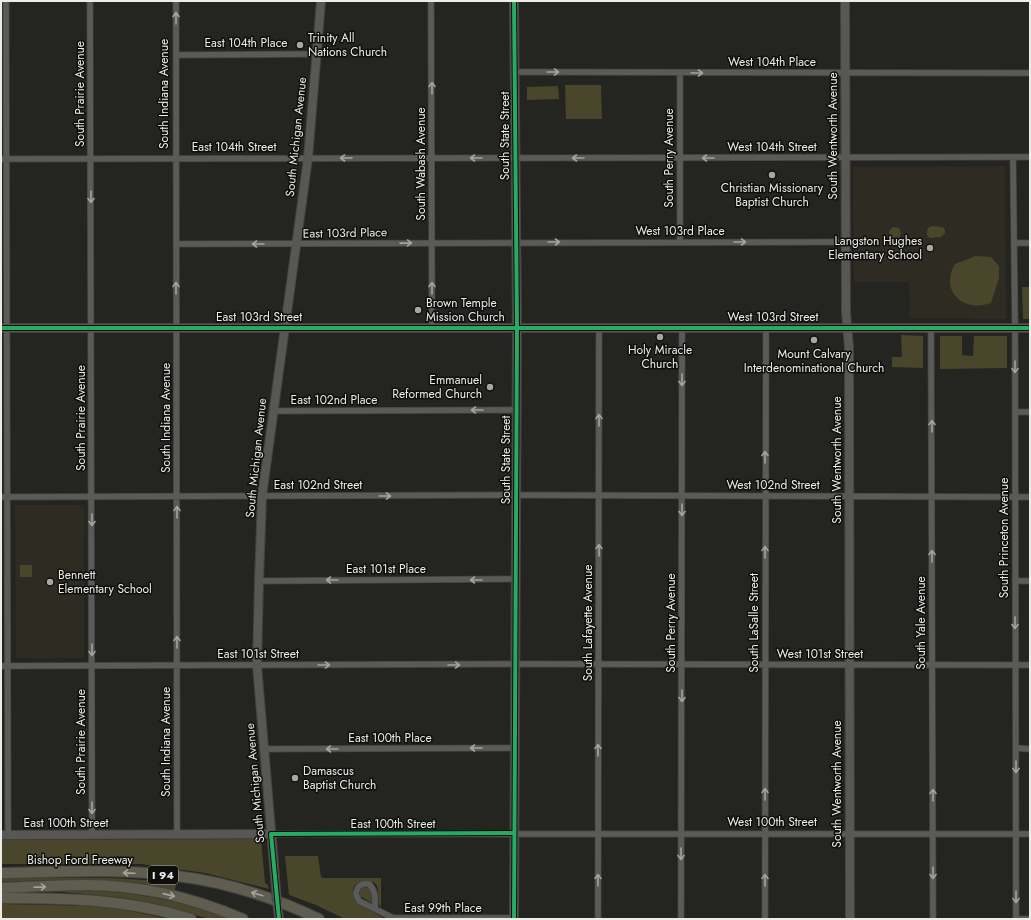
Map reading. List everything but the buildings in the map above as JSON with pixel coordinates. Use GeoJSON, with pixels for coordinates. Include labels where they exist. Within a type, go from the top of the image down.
{"type":"FeatureCollection","features":[{"type":"Feature","properties":{"kind":"highway","name":"Bishop Ford Freeway"},"geometry":{"type":"LineString","coordinates":[[1,872],[148,873],[178,876],[257,894],[319,919]]}},
{"type":"Feature","properties":{"kind":"highway"},"geometry":{"type":"LineString","coordinates":[[1,888],[87,885],[129,888],[166,894],[197,902],[243,919]]}},
{"type":"Feature","properties":{"kind":"highway"},"geometry":{"type":"LineString","coordinates":[[1,898],[66,898],[101,900],[137,906],[191,919]]}},
{"type":"Feature","properties":{"kind":"street"},"geometry":{"type":"LineString","coordinates":[[4,835],[8,666],[4,497],[4,159],[6,1]]}},
{"type":"Feature","properties":{"kind":"street","name":"South Prairie Avenue"},"geometry":{"type":"LineString","coordinates":[[90,1],[92,327],[92,835]]}},
{"type":"Feature","properties":{"kind":"street","name":"South Indiana Avenue"},"geometry":{"type":"LineString","coordinates":[[176,1],[177,835]]}},
{"type":"Feature","properties":{"kind":"street","name":"South Michigan Avenue"},"geometry":{"type":"LineString","coordinates":[[278,919],[258,665],[258,581],[262,496],[308,158],[321,1]]}},
{"type":"Feature","properties":{"kind":"street","name":"South Wabash Avenue"},"geometry":{"type":"LineString","coordinates":[[431,1],[432,327]]}},
{"type":"Feature","properties":{"kind":"street","name":"South State Street"},"geometry":{"type":"LineString","coordinates":[[514,1],[516,327],[514,919]]}},
{"type":"Feature","properties":{"kind":"street","name":"South Wentworth Avenue"},"geometry":{"type":"LineString","coordinates":[[845,1],[846,312],[849,336],[850,919]]}},
{"type":"Feature","properties":{"kind":"street","name":"East 104th Place"},"geometry":{"type":"LineString","coordinates":[[176,54],[316,54]]}},
{"type":"Feature","properties":{"kind":"street","name":"West 104th Place"},"geometry":{"type":"LineString","coordinates":[[514,72],[1030,73]]}},
{"type":"Feature","properties":{"kind":"street","name":"South Perry Avenue"},"geometry":{"type":"LineString","coordinates":[[680,73],[680,242]]}},
{"type":"Feature","properties":{"kind":"street","name":"East 104th Street"},"geometry":{"type":"LineString","coordinates":[[4,159],[515,157]]}},
{"type":"Feature","properties":{"kind":"street","name":"West 104th Street"},"geometry":{"type":"LineString","coordinates":[[515,157],[1030,157]]}},
{"type":"Feature","properties":{"kind":"street","name":"South Princeton Avenue"},"geometry":{"type":"LineString","coordinates":[[1013,157],[1015,328],[1016,919]]}},
{"type":"Feature","properties":{"kind":"street","name":"West 103rd Place"},"geometry":{"type":"LineString","coordinates":[[515,242],[846,242]]}},
{"type":"Feature","properties":{"kind":"street","name":"East 103rd Place"},"geometry":{"type":"LineString","coordinates":[[176,244],[515,242]]}},
{"type":"Feature","properties":{"kind":"street"},"geometry":{"type":"LineString","coordinates":[[1014,243],[1030,243]]}},
{"type":"Feature","properties":{"kind":"street","name":"East 103rd Street"},"geometry":{"type":"LineString","coordinates":[[4,328],[516,327]]}},
{"type":"Feature","properties":{"kind":"street","name":"West 103rd Street"},"geometry":{"type":"LineString","coordinates":[[516,327],[1030,328]]}},
{"type":"Feature","properties":{"kind":"street","name":"South Lafayette Avenue"},"geometry":{"type":"LineString","coordinates":[[598,919],[600,327]]}},
{"type":"Feature","properties":{"kind":"street","name":"South Perry Avenue"},"geometry":{"type":"LineString","coordinates":[[681,919],[682,327]]}},
{"type":"Feature","properties":{"kind":"street","name":"South LaSalle Street"},"geometry":{"type":"LineString","coordinates":[[765,919],[766,327]]}},
{"type":"Feature","properties":{"kind":"street","name":"South Yale Avenue"},"geometry":{"type":"LineString","coordinates":[[932,327],[933,919]]}},
{"type":"Feature","properties":{"kind":"street","name":"East 102nd Place"},"geometry":{"type":"LineString","coordinates":[[273,411],[516,410]]}},
{"type":"Feature","properties":{"kind":"street"},"geometry":{"type":"LineString","coordinates":[[1015,412],[1030,412]]}},
{"type":"Feature","properties":{"kind":"street","name":"West 102nd Street"},"geometry":{"type":"LineString","coordinates":[[516,495],[1030,496]]}},
{"type":"Feature","properties":{"kind":"street","name":"East 102nd Street"},"geometry":{"type":"LineString","coordinates":[[4,497],[516,495]]}},
{"type":"Feature","properties":{"kind":"street","name":"East 101st Place"},"geometry":{"type":"LineString","coordinates":[[258,581],[515,579]]}},
{"type":"Feature","properties":{"kind":"street"},"geometry":{"type":"LineString","coordinates":[[1015,581],[1030,581]]}},
{"type":"Feature","properties":{"kind":"street","name":"West 101st Street"},"geometry":{"type":"LineString","coordinates":[[514,664],[1030,665]]}},
{"type":"Feature","properties":{"kind":"street","name":"East 101st Street"},"geometry":{"type":"LineString","coordinates":[[1,666],[514,664]]}},
{"type":"Feature","properties":{"kind":"street","name":"East 100th Place"},"geometry":{"type":"LineString","coordinates":[[265,749],[515,748]]}},
{"type":"Feature","properties":{"kind":"street"},"geometry":{"type":"LineString","coordinates":[[1016,748],[1030,749]]}},
{"type":"Feature","properties":{"kind":"street","name":"West 100th Street"},"geometry":{"type":"LineString","coordinates":[[514,833],[1030,834]]}},
{"type":"Feature","properties":{"kind":"street","name":"East 100th Street"},"geometry":{"type":"LineString","coordinates":[[4,835],[514,833]]}},
{"type":"Feature","properties":{"kind":"street","name":"East 99th Place"},"geometry":{"type":"LineString","coordinates":[[375,908],[374,888],[370,884],[360,884],[356,894],[359,901],[393,918],[514,919]]}},
{"type":"Feature","properties":{"kind":"street"},"geometry":{"type":"LineString","coordinates":[[1016,919],[1030,918]]}},
{"type":"Feature","properties":{"kind":"shaded area"},"geometry":{"type":"Polygon","coordinates":[[[565,85],[601,85],[602,119],[566,119],[565,85]]]}},
{"type":"Feature","properties":{"kind":"shaded area"},"geometry":{"type":"Polygon","coordinates":[[[558,86],[559,99],[527,100],[527,87],[558,86]]]}},
{"type":"Feature","properties":{"kind":"shaded area","name":"Langston Hughes Elementary School"},"geometry":{"type":"Polygon","coordinates":[[[1005,166],[1006,319],[910,318],[909,282],[854,282],[853,167],[1005,166]]]}},
{"type":"Feature","properties":{"kind":"shaded area"},"geometry":{"type":"Polygon","coordinates":[[[932,226],[943,227],[945,233],[941,237],[930,238],[927,235],[927,231],[928,228],[932,226]]]}},
{"type":"Feature","properties":{"kind":"shaded area"},"geometry":{"type":"Polygon","coordinates":[[[893,227],[897,227],[901,233],[897,239],[893,239],[889,235],[889,231],[893,227]]]}},
{"type":"Feature","properties":{"kind":"shaded area"},"geometry":{"type":"Polygon","coordinates":[[[976,256],[991,257],[999,266],[999,278],[991,303],[972,305],[964,302],[952,291],[950,283],[951,274],[955,264],[976,256]]]}},
{"type":"Feature","properties":{"kind":"shaded area"},"geometry":{"type":"Polygon","coordinates":[[[1022,287],[1030,287],[1030,319],[1023,319],[1022,287]]]}},
{"type":"Feature","properties":{"kind":"shaded area"},"geometry":{"type":"Polygon","coordinates":[[[901,335],[923,336],[923,368],[892,367],[892,357],[902,357],[901,335]]]}},
{"type":"Feature","properties":{"kind":"shaded area"},"geometry":{"type":"Polygon","coordinates":[[[940,336],[962,336],[962,355],[973,356],[974,336],[1007,336],[1007,368],[940,369],[940,336]]]}},
{"type":"Feature","properties":{"kind":"shaded area","name":"Bennett Elementary School"},"geometry":{"type":"Polygon","coordinates":[[[15,505],[84,505],[84,658],[16,658],[15,505]]]}},
{"type":"Feature","properties":{"kind":"shaded area"},"geometry":{"type":"Polygon","coordinates":[[[20,565],[32,565],[32,577],[20,577],[20,565]]]}},
{"type":"Feature","properties":{"kind":"shaded area"},"geometry":{"type":"Polygon","coordinates":[[[261,839],[265,883],[268,885],[269,889],[205,873],[141,864],[1,864],[1,840],[261,839]]]}},
{"type":"Feature","properties":{"kind":"shaded area"},"geometry":{"type":"Polygon","coordinates":[[[285,856],[318,856],[321,877],[324,878],[381,878],[381,908],[378,889],[375,883],[363,881],[358,883],[353,890],[353,894],[359,904],[385,919],[345,919],[316,905],[289,895],[285,856]]]}},
{"type":"Feature","properties":{"kind":"shaded area"},"geometry":{"type":"Polygon","coordinates":[[[1,878],[111,878],[176,882],[175,891],[141,884],[96,880],[1,882],[1,878]]]}},
{"type":"Feature","properties":{"kind":"shaded area"},"geometry":{"type":"Polygon","coordinates":[[[364,887],[370,888],[372,892],[372,903],[360,896],[360,890],[364,887]]]}},
{"type":"Feature","properties":{"kind":"shaded area"},"geometry":{"type":"Polygon","coordinates":[[[83,890],[159,898],[233,919],[209,919],[161,905],[125,898],[53,891],[83,890]]]}},
{"type":"Feature","properties":{"kind":"shaded area"},"geometry":{"type":"Polygon","coordinates":[[[1,904],[93,906],[121,909],[168,919],[1,919],[1,904]]]}},
{"type":"Feature","properties":{"kind":"cycle path"},"geometry":{"type":"LineString","coordinates":[[514,1],[517,327],[514,919]]}},
{"type":"Feature","properties":{"kind":"cycle path"},"geometry":{"type":"LineString","coordinates":[[1,328],[1030,328]]}},
{"type":"Feature","properties":{"kind":"cycle path"},"geometry":{"type":"LineString","coordinates":[[279,919],[271,834],[514,833]]}},
{"type":"Feature","properties":{"kind":"place","name":"Trinity All Nations Church"},"geometry":{"type":"Point","coordinates":[300,45]}},
{"type":"Feature","properties":{"kind":"place","name":"Christian Missionary Baptist Church"},"geometry":{"type":"Point","coordinates":[772,175]}},
{"type":"Feature","properties":{"kind":"place","name":"Langston Hughes Elementary School"},"geometry":{"type":"Point","coordinates":[930,248]}},
{"type":"Feature","properties":{"kind":"place","name":"Brown Temple Mission Church"},"geometry":{"type":"Point","coordinates":[418,310]}},
{"type":"Feature","properties":{"kind":"place","name":"Holy Miracle Church"},"geometry":{"type":"Point","coordinates":[660,337]}},
{"type":"Feature","properties":{"kind":"place","name":"Mount Calvary Interdenominational Church"},"geometry":{"type":"Point","coordinates":[814,340]}},
{"type":"Feature","properties":{"kind":"place","name":"Emmanuel Reformed Church"},"geometry":{"type":"Point","coordinates":[490,387]}},
{"type":"Feature","properties":{"kind":"place","name":"Bennett Elementary School"},"geometry":{"type":"Point","coordinates":[50,582]}},
{"type":"Feature","properties":{"kind":"place","name":"Damascus Baptist Church"},"geometry":{"type":"Point","coordinates":[295,778]}}]}
